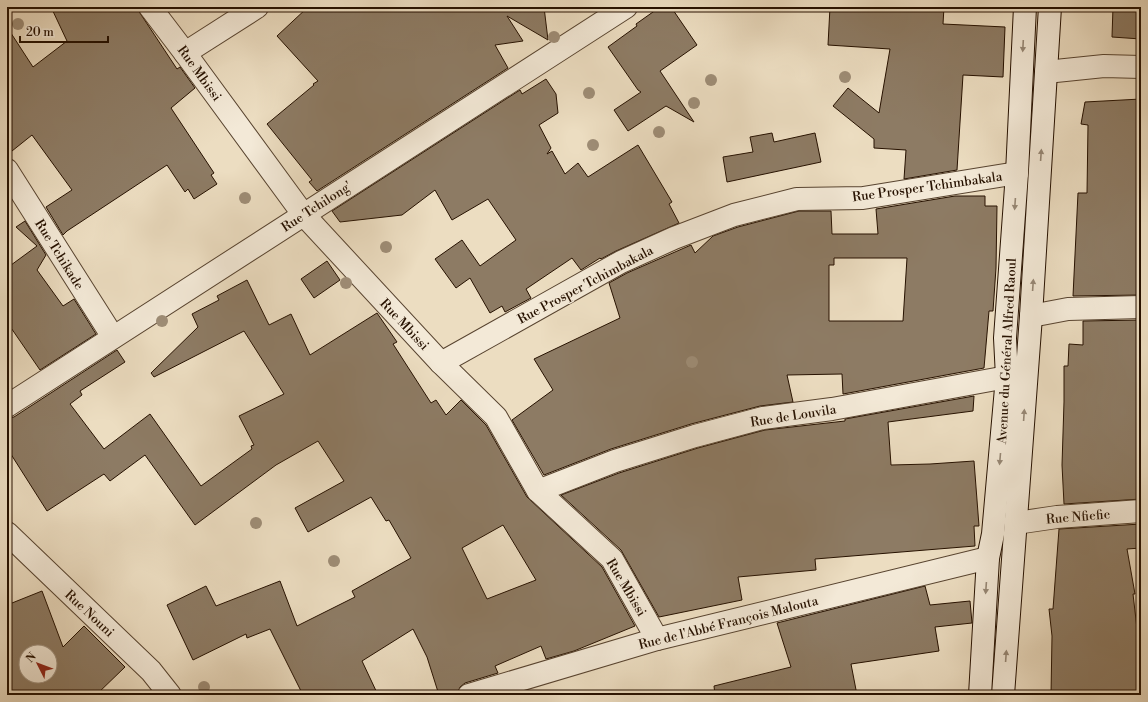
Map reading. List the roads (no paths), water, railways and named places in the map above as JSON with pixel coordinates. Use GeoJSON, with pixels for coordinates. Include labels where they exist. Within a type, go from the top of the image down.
{"type":"FeatureCollection","features":[{"type":"Feature","properties":{"kind":"street","name":"Rue Mbissi"},"geometry":{"type":"LineString","coordinates":[[150,7],[185,52],[303,214],[441,363],[496,418],[538,491],[612,558],[657,639]]}},
{"type":"Feature","properties":{"kind":"street"},"geometry":{"type":"LineString","coordinates":[[185,52],[257,7]]}},
{"type":"Feature","properties":{"kind":"street","name":"Avenue du Général Alfred Raoul"},"geometry":{"type":"LineString","coordinates":[[980,695],[988,558],[993,534],[1007,377],[1005,338],[1017,173],[1025,7]]}},
{"type":"Feature","properties":{"kind":"street"},"geometry":{"type":"LineString","coordinates":[[1003,695],[1016,523],[1050,7]]}},
{"type":"Feature","properties":{"kind":"street","name":"Rue Tchilong'"},"geometry":{"type":"LineString","coordinates":[[7,406],[623,8]]}},
{"type":"Feature","properties":{"kind":"street"},"geometry":{"type":"LineString","coordinates":[[1046,72],[1104,66],[1141,67]]}},
{"type":"Feature","properties":{"kind":"street","name":"Rue Tchikade"},"geometry":{"type":"LineString","coordinates":[[7,170],[113,337]]}},
{"type":"Feature","properties":{"kind":"street","name":"Rue Prosper Tchimbakala"},"geometry":{"type":"LineString","coordinates":[[441,363],[621,262],[674,238],[734,215],[798,199],[863,198],[1017,173]]}},
{"type":"Feature","properties":{"kind":"street"},"geometry":{"type":"LineString","coordinates":[[1030,316],[1068,309],[1141,307]]}},
{"type":"Feature","properties":{"kind":"street","name":"Rue de Louvila"},"geometry":{"type":"LineString","coordinates":[[538,491],[615,461],[695,436],[763,418],[832,409],[1007,377]]}},
{"type":"Feature","properties":{"kind":"street","name":"Rue Nfiefie"},"geometry":{"type":"LineString","coordinates":[[1016,523],[1057,517],[1141,511]]}},
{"type":"Feature","properties":{"kind":"street","name":"Rue Nouni"},"geometry":{"type":"LineString","coordinates":[[7,534],[151,671],[170,695]]}},
{"type":"Feature","properties":{"kind":"street","name":"Rue de l'Abbé François Malouta"},"geometry":{"type":"LineString","coordinates":[[469,695],[657,639],[988,558]]}}]}
